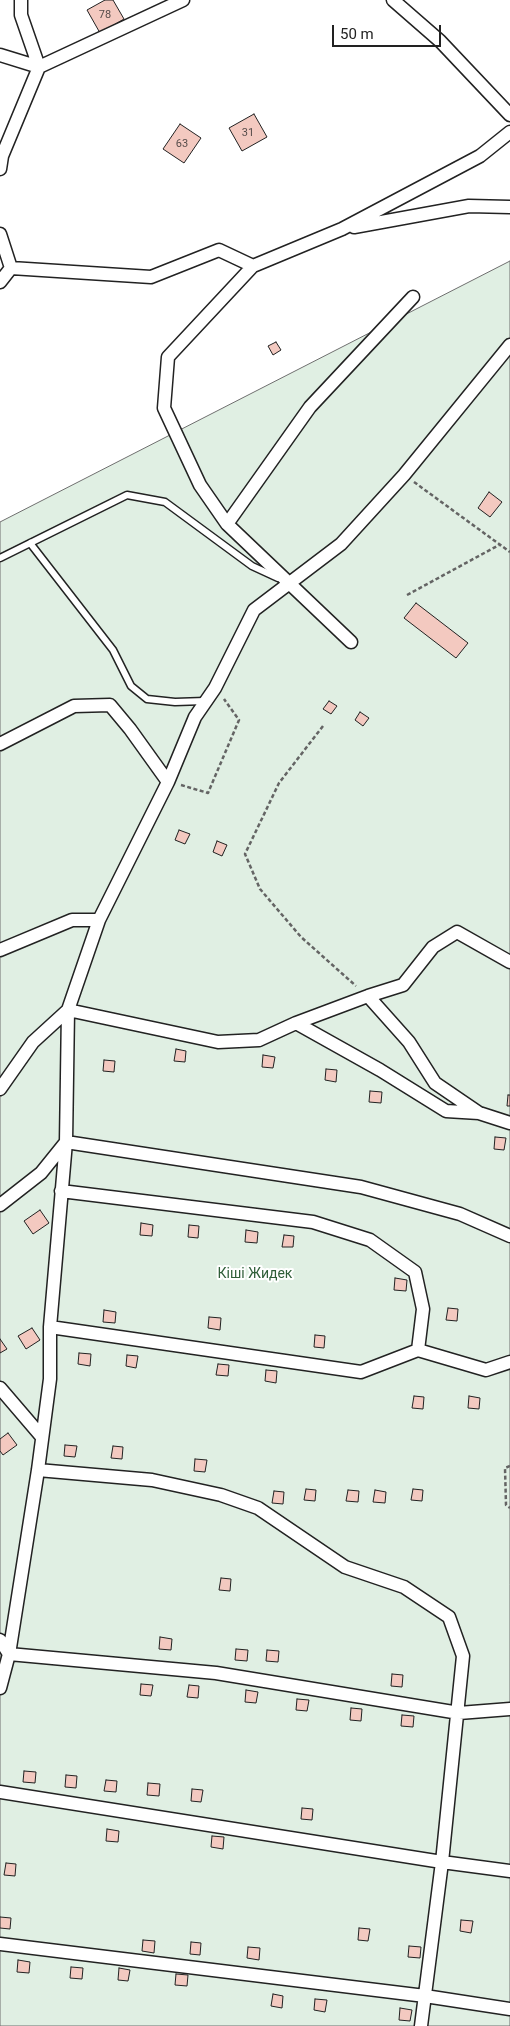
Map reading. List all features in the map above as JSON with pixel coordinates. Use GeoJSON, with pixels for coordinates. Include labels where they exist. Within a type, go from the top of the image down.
{"type":"FeatureCollection","features":[{"type":"Feature","properties":{"kind":"street"},"geometry":{"type":"LineString","coordinates":[[0,169],[2,156],[39,67],[21,15],[21,0]]}},
{"type":"Feature","properties":{"kind":"street"},"geometry":{"type":"LineString","coordinates":[[0,54],[39,67],[183,0]]}},
{"type":"Feature","properties":{"kind":"street"},"geometry":{"type":"LineString","coordinates":[[394,0],[440,41],[510,115]]}},
{"type":"Feature","properties":{"kind":"street"},"geometry":{"type":"LineString","coordinates":[[352,642],[227,524],[200,484],[164,408],[168,357],[254,266],[342,229],[480,156],[510,132]]}},
{"type":"Feature","properties":{"kind":"street"},"geometry":{"type":"LineString","coordinates":[[342,229],[469,206],[510,207]]}},
{"type":"Feature","properties":{"kind":"street"},"geometry":{"type":"LineString","coordinates":[[0,234],[11,268]]}},
{"type":"Feature","properties":{"kind":"street"},"geometry":{"type":"LineString","coordinates":[[11,268],[151,277],[219,250],[254,266]]}},
{"type":"Feature","properties":{"kind":"street"},"geometry":{"type":"LineString","coordinates":[[0,282],[11,268]]}},
{"type":"Feature","properties":{"kind":"street"},"geometry":{"type":"LineString","coordinates":[[227,524],[310,407],[413,297]]}},
{"type":"Feature","properties":{"kind":"street"},"geometry":{"type":"LineString","coordinates":[[0,1688],[9,1654],[38,1470],[50,1379],[50,1327],[66,1142],[68,1010],[99,920],[168,782],[195,717],[215,688],[254,610],[341,544],[404,475],[510,345]]}},
{"type":"Feature","properties":{"kind":"street"},"geometry":{"type":"LineString","coordinates":[[0,744],[74,706],[110,706],[130,729],[168,782]]}},
{"type":"Feature","properties":{"kind":"street"},"geometry":{"type":"LineString","coordinates":[[0,950],[72,920],[99,920]]}},
{"type":"Feature","properties":{"kind":"street"},"geometry":{"type":"LineString","coordinates":[[68,1010],[218,1042],[259,1040],[296,1023],[403,985],[433,948],[457,932],[510,962]]}},
{"type":"Feature","properties":{"kind":"street"},"geometry":{"type":"LineString","coordinates":[[368,996],[408,1042],[435,1083],[479,1113]]}},
{"type":"Feature","properties":{"kind":"street"},"geometry":{"type":"LineString","coordinates":[[0,1089],[33,1042],[68,1010]]}},
{"type":"Feature","properties":{"kind":"street"},"geometry":{"type":"LineString","coordinates":[[296,1023],[380,1070],[446,1111],[479,1113],[510,1123]]}},
{"type":"Feature","properties":{"kind":"street"},"geometry":{"type":"LineString","coordinates":[[0,1205],[41,1173],[66,1142]]}},
{"type":"Feature","properties":{"kind":"street"},"geometry":{"type":"LineString","coordinates":[[66,1142],[361,1187],[460,1214],[510,1236]]}},
{"type":"Feature","properties":{"kind":"street"},"geometry":{"type":"LineString","coordinates":[[61,1191],[313,1222],[370,1240],[415,1272],[423,1309],[418,1350]]}},
{"type":"Feature","properties":{"kind":"street"},"geometry":{"type":"LineString","coordinates":[[50,1327],[361,1372],[418,1350],[486,1370],[510,1362]]}},
{"type":"Feature","properties":{"kind":"street"},"geometry":{"type":"LineString","coordinates":[[0,1388],[42,1436]]}},
{"type":"Feature","properties":{"kind":"street"},"geometry":{"type":"LineString","coordinates":[[38,1470],[152,1480],[221,1494],[258,1508],[345,1567],[404,1587],[450,1617],[463,1656],[459,1713],[421,2026]]}},
{"type":"Feature","properties":{"kind":"street"},"geometry":{"type":"LineString","coordinates":[[0,1640],[9,1654]]}},
{"type":"Feature","properties":{"kind":"street"},"geometry":{"type":"LineString","coordinates":[[9,1654],[216,1673],[459,1713],[510,1710]]}},
{"type":"Feature","properties":{"kind":"street"},"geometry":{"type":"LineString","coordinates":[[0,1792],[442,1862],[510,1871]]}},
{"type":"Feature","properties":{"kind":"street"},"geometry":{"type":"LineString","coordinates":[[0,1944],[425,1996],[510,2009]]}},
{"type":"Feature","properties":{"kind":"lane"},"geometry":{"type":"LineString","coordinates":[[0,558],[127,495],[164,502],[252,566],[290,584]]}},
{"type":"Feature","properties":{"kind":"lane"},"geometry":{"type":"LineString","coordinates":[[30,543],[113,650],[131,686],[147,699],[175,702],[206,701]]}},
{"type":"Feature","properties":{"kind":"path"},"geometry":{"type":"LineString","coordinates":[[404,475],[510,552]]}},
{"type":"Feature","properties":{"kind":"path"},"geometry":{"type":"LineString","coordinates":[[407,594],[499,545]]}},
{"type":"Feature","properties":{"kind":"path"},"geometry":{"type":"LineString","coordinates":[[168,782],[208,794],[239,720],[215,688]]}},
{"type":"Feature","properties":{"kind":"path"},"geometry":{"type":"LineString","coordinates":[[323,726],[279,783],[245,854],[260,889],[301,937],[368,996]]}},
{"type":"Feature","properties":{"kind":"path"},"geometry":{"type":"LineString","coordinates":[[510,1466],[505,1468],[506,1505],[510,1508]]}},
{"type":"Feature","properties":{"kind":"green space","name":"Кіші Жидек"},"geometry":{"type":"Polygon","coordinates":[[[510,261],[510,2026],[0,2026],[0,522],[510,261]]]}},
{"type":"Feature","properties":{"kind":"building"},"geometry":{"type":"Polygon","coordinates":[[[105,0],[113,0],[124,19],[100,33],[87,10],[105,0]]]}},
{"type":"Feature","properties":{"kind":"building"},"geometry":{"type":"Polygon","coordinates":[[[254,114],[267,137],[242,151],[229,128],[254,114]]]}},
{"type":"Feature","properties":{"kind":"building"},"geometry":{"type":"Polygon","coordinates":[[[180,124],[201,138],[184,163],[163,149],[180,124]]]}},
{"type":"Feature","properties":{"kind":"building"},"geometry":{"type":"Polygon","coordinates":[[[276,342],[281,350],[273,355],[268,346],[276,342]]]}},
{"type":"Feature","properties":{"kind":"building"},"geometry":{"type":"Polygon","coordinates":[[[489,492],[502,502],[490,517],[478,508],[489,492]]]}},
{"type":"Feature","properties":{"kind":"building"},"geometry":{"type":"Polygon","coordinates":[[[416,603],[468,643],[456,658],[404,618],[416,603]]]}},
{"type":"Feature","properties":{"kind":"building"},"geometry":{"type":"Polygon","coordinates":[[[329,701],[337,706],[331,714],[323,709],[329,701]]]}},
{"type":"Feature","properties":{"kind":"building"},"geometry":{"type":"Polygon","coordinates":[[[360,712],[369,718],[363,726],[355,720],[360,712]]]}},
{"type":"Feature","properties":{"kind":"building"},"geometry":{"type":"Polygon","coordinates":[[[179,830],[190,834],[185,844],[175,840],[179,830]]]}},
{"type":"Feature","properties":{"kind":"building"},"geometry":{"type":"Polygon","coordinates":[[[217,841],[227,845],[222,856],[213,852],[217,841]]]}},
{"type":"Feature","properties":{"kind":"building"},"geometry":{"type":"Polygon","coordinates":[[[176,1049],[186,1051],[185,1062],[174,1061],[176,1049]]]}},
{"type":"Feature","properties":{"kind":"building"},"geometry":{"type":"Polygon","coordinates":[[[263,1055],[275,1057],[273,1068],[262,1067],[263,1055]]]}},
{"type":"Feature","properties":{"kind":"building"},"geometry":{"type":"Polygon","coordinates":[[[104,1060],[115,1061],[114,1072],[103,1071],[104,1060]]]}},
{"type":"Feature","properties":{"kind":"building"},"geometry":{"type":"Polygon","coordinates":[[[326,1069],[337,1070],[336,1082],[325,1080],[326,1069]]]}},
{"type":"Feature","properties":{"kind":"building"},"geometry":{"type":"Polygon","coordinates":[[[370,1091],[382,1092],[381,1103],[369,1102],[370,1091]]]}},
{"type":"Feature","properties":{"kind":"building"},"geometry":{"type":"Polygon","coordinates":[[[508,1095],[510,1095],[510,1106],[507,1106],[508,1095]]]}},
{"type":"Feature","properties":{"kind":"building"},"geometry":{"type":"Polygon","coordinates":[[[495,1137],[506,1138],[504,1150],[494,1149],[495,1137]]]}},
{"type":"Feature","properties":{"kind":"building"},"geometry":{"type":"Polygon","coordinates":[[[40,1210],[49,1223],[33,1234],[24,1221],[40,1210]]]}},
{"type":"Feature","properties":{"kind":"building"},"geometry":{"type":"Polygon","coordinates":[[[141,1223],[153,1225],[152,1236],[140,1235],[141,1223]]]}},
{"type":"Feature","properties":{"kind":"building"},"geometry":{"type":"Polygon","coordinates":[[[189,1225],[199,1226],[198,1238],[188,1237],[189,1225]]]}},
{"type":"Feature","properties":{"kind":"building"},"geometry":{"type":"Polygon","coordinates":[[[246,1230],[258,1232],[257,1243],[245,1242],[246,1230]]]}},
{"type":"Feature","properties":{"kind":"building"},"geometry":{"type":"Polygon","coordinates":[[[284,1235],[294,1236],[293,1247],[282,1247],[284,1235]]]}},
{"type":"Feature","properties":{"kind":"building"},"geometry":{"type":"Polygon","coordinates":[[[395,1278],[407,1280],[406,1291],[394,1290],[395,1278]]]}},
{"type":"Feature","properties":{"kind":"building"},"geometry":{"type":"Polygon","coordinates":[[[448,1308],[458,1309],[457,1321],[446,1320],[448,1308]]]}},
{"type":"Feature","properties":{"kind":"building"},"geometry":{"type":"Polygon","coordinates":[[[104,1310],[116,1312],[115,1323],[103,1322],[104,1310]]]}},
{"type":"Feature","properties":{"kind":"building"},"geometry":{"type":"Polygon","coordinates":[[[209,1317],[221,1318],[220,1330],[208,1328],[209,1317]]]}},
{"type":"Feature","properties":{"kind":"building"},"geometry":{"type":"Polygon","coordinates":[[[32,1328],[40,1340],[26,1349],[18,1336],[32,1328]]]}},
{"type":"Feature","properties":{"kind":"building"},"geometry":{"type":"Polygon","coordinates":[[[315,1335],[325,1336],[324,1348],[314,1347],[315,1335]]]}},
{"type":"Feature","properties":{"kind":"building"},"geometry":{"type":"Polygon","coordinates":[[[0,1339],[7,1349],[0,1353],[0,1339]]]}},
{"type":"Feature","properties":{"kind":"building"},"geometry":{"type":"Polygon","coordinates":[[[79,1353],[91,1354],[90,1366],[78,1364],[79,1353]]]}},
{"type":"Feature","properties":{"kind":"building"},"geometry":{"type":"Polygon","coordinates":[[[127,1355],[138,1356],[136,1368],[126,1366],[127,1355]]]}},
{"type":"Feature","properties":{"kind":"building"},"geometry":{"type":"Polygon","coordinates":[[[218,1364],[229,1365],[228,1376],[216,1375],[218,1364]]]}},
{"type":"Feature","properties":{"kind":"building"},"geometry":{"type":"Polygon","coordinates":[[[266,1370],[277,1371],[276,1383],[265,1381],[266,1370]]]}},
{"type":"Feature","properties":{"kind":"building"},"geometry":{"type":"Polygon","coordinates":[[[414,1396],[424,1397],[423,1409],[412,1408],[414,1396]]]}},
{"type":"Feature","properties":{"kind":"building"},"geometry":{"type":"Polygon","coordinates":[[[469,1396],[480,1398],[479,1409],[468,1408],[469,1396]]]}},
{"type":"Feature","properties":{"kind":"building"},"geometry":{"type":"Polygon","coordinates":[[[8,1433],[17,1445],[3,1455],[0,1451],[0,1439],[8,1433]]]}},
{"type":"Feature","properties":{"kind":"building"},"geometry":{"type":"Polygon","coordinates":[[[65,1445],[77,1446],[75,1457],[64,1456],[65,1445]]]}},
{"type":"Feature","properties":{"kind":"building"},"geometry":{"type":"Polygon","coordinates":[[[113,1446],[123,1447],[122,1459],[111,1458],[113,1446]]]}},
{"type":"Feature","properties":{"kind":"building"},"geometry":{"type":"Polygon","coordinates":[[[195,1459],[207,1460],[205,1472],[194,1471],[195,1459]]]}},
{"type":"Feature","properties":{"kind":"building"},"geometry":{"type":"Polygon","coordinates":[[[306,1489],[316,1490],[315,1501],[304,1500],[306,1489]]]}},
{"type":"Feature","properties":{"kind":"building"},"geometry":{"type":"Polygon","coordinates":[[[413,1489],[423,1490],[422,1501],[411,1500],[413,1489]]]}},
{"type":"Feature","properties":{"kind":"building"},"geometry":{"type":"Polygon","coordinates":[[[348,1490],[359,1491],[358,1502],[346,1501],[348,1490]]]}},
{"type":"Feature","properties":{"kind":"building"},"geometry":{"type":"Polygon","coordinates":[[[375,1490],[386,1492],[385,1503],[373,1502],[375,1490]]]}},
{"type":"Feature","properties":{"kind":"building"},"geometry":{"type":"Polygon","coordinates":[[[274,1491],[284,1492],[283,1504],[272,1503],[274,1491]]]}},
{"type":"Feature","properties":{"kind":"building"},"geometry":{"type":"Polygon","coordinates":[[[221,1578],[231,1579],[230,1591],[219,1590],[221,1578]]]}},
{"type":"Feature","properties":{"kind":"building"},"geometry":{"type":"Polygon","coordinates":[[[160,1637],[172,1639],[171,1650],[159,1649],[160,1637]]]}},
{"type":"Feature","properties":{"kind":"building"},"geometry":{"type":"Polygon","coordinates":[[[236,1649],[248,1650],[247,1661],[235,1660],[236,1649]]]}},
{"type":"Feature","properties":{"kind":"building"},"geometry":{"type":"Polygon","coordinates":[[[267,1650],[279,1651],[278,1662],[266,1661],[267,1650]]]}},
{"type":"Feature","properties":{"kind":"building"},"geometry":{"type":"Polygon","coordinates":[[[392,1674],[403,1675],[402,1687],[391,1686],[392,1674]]]}},
{"type":"Feature","properties":{"kind":"building"},"geometry":{"type":"Polygon","coordinates":[[[141,1684],[153,1685],[151,1696],[140,1695],[141,1684]]]}},
{"type":"Feature","properties":{"kind":"building"},"geometry":{"type":"Polygon","coordinates":[[[189,1685],[199,1686],[198,1698],[187,1697],[189,1685]]]}},
{"type":"Feature","properties":{"kind":"building"},"geometry":{"type":"Polygon","coordinates":[[[246,1690],[258,1692],[256,1703],[245,1702],[246,1690]]]}},
{"type":"Feature","properties":{"kind":"building"},"geometry":{"type":"Polygon","coordinates":[[[297,1699],[309,1700],[307,1711],[296,1710],[297,1699]]]}},
{"type":"Feature","properties":{"kind":"building"},"geometry":{"type":"Polygon","coordinates":[[[351,1708],[362,1709],[361,1721],[350,1720],[351,1708]]]}},
{"type":"Feature","properties":{"kind":"building"},"geometry":{"type":"Polygon","coordinates":[[[402,1715],[414,1716],[413,1727],[401,1726],[402,1715]]]}},
{"type":"Feature","properties":{"kind":"building"},"geometry":{"type":"Polygon","coordinates":[[[24,1771],[36,1772],[35,1783],[23,1782],[24,1771]]]}},
{"type":"Feature","properties":{"kind":"building"},"geometry":{"type":"Polygon","coordinates":[[[66,1775],[77,1776],[76,1788],[65,1787],[66,1775]]]}},
{"type":"Feature","properties":{"kind":"building"},"geometry":{"type":"Polygon","coordinates":[[[106,1780],[117,1781],[116,1792],[104,1791],[106,1780]]]}},
{"type":"Feature","properties":{"kind":"building"},"geometry":{"type":"Polygon","coordinates":[[[148,1783],[160,1784],[159,1796],[147,1795],[148,1783]]]}},
{"type":"Feature","properties":{"kind":"building"},"geometry":{"type":"Polygon","coordinates":[[[192,1789],[203,1790],[201,1802],[191,1801],[192,1789]]]}},
{"type":"Feature","properties":{"kind":"building"},"geometry":{"type":"Polygon","coordinates":[[[302,1808],[313,1809],[312,1820],[301,1819],[302,1808]]]}},
{"type":"Feature","properties":{"kind":"building"},"geometry":{"type":"Polygon","coordinates":[[[107,1829],[119,1831],[118,1842],[106,1841],[107,1829]]]}},
{"type":"Feature","properties":{"kind":"building"},"geometry":{"type":"Polygon","coordinates":[[[212,1836],[224,1837],[223,1849],[211,1847],[212,1836]]]}},
{"type":"Feature","properties":{"kind":"building"},"geometry":{"type":"Polygon","coordinates":[[[6,1863],[16,1864],[15,1876],[4,1875],[6,1863]]]}},
{"type":"Feature","properties":{"kind":"building"},"geometry":{"type":"Polygon","coordinates":[[[0,1917],[11,1918],[10,1929],[0,1928],[0,1917]]]}},
{"type":"Feature","properties":{"kind":"building"},"geometry":{"type":"Polygon","coordinates":[[[461,1920],[473,1921],[471,1933],[460,1931],[461,1920]]]}},
{"type":"Feature","properties":{"kind":"building"},"geometry":{"type":"Polygon","coordinates":[[[359,1928],[370,1929],[368,1941],[358,1940],[359,1928]]]}},
{"type":"Feature","properties":{"kind":"building"},"geometry":{"type":"Polygon","coordinates":[[[143,1940],[155,1941],[154,1953],[142,1951],[143,1940]]]}},
{"type":"Feature","properties":{"kind":"building"},"geometry":{"type":"Polygon","coordinates":[[[191,1942],[201,1943],[200,1955],[190,1954],[191,1942]]]}},
{"type":"Feature","properties":{"kind":"building"},"geometry":{"type":"Polygon","coordinates":[[[409,1946],[421,1947],[420,1958],[408,1957],[409,1946]]]}},
{"type":"Feature","properties":{"kind":"building"},"geometry":{"type":"Polygon","coordinates":[[[248,1947],[260,1948],[259,1960],[247,1958],[248,1947]]]}},
{"type":"Feature","properties":{"kind":"building"},"geometry":{"type":"Polygon","coordinates":[[[18,1960],[30,1962],[29,1973],[17,1972],[18,1960]]]}},
{"type":"Feature","properties":{"kind":"building"},"geometry":{"type":"Polygon","coordinates":[[[71,1967],[83,1968],[82,1979],[70,1978],[71,1967]]]}},
{"type":"Feature","properties":{"kind":"building"},"geometry":{"type":"Polygon","coordinates":[[[119,1968],[130,1970],[128,1981],[118,1980],[119,1968]]]}},
{"type":"Feature","properties":{"kind":"building"},"geometry":{"type":"Polygon","coordinates":[[[176,1974],[188,1975],[187,1986],[175,1985],[176,1974]]]}},
{"type":"Feature","properties":{"kind":"building"},"geometry":{"type":"Polygon","coordinates":[[[273,1994],[283,1996],[282,2008],[271,2006],[273,1994]]]}},
{"type":"Feature","properties":{"kind":"building"},"geometry":{"type":"Polygon","coordinates":[[[315,1999],[327,2000],[325,2012],[314,2010],[315,1999]]]}},
{"type":"Feature","properties":{"kind":"building"},"geometry":{"type":"Polygon","coordinates":[[[400,2008],[412,2010],[410,2021],[399,2020],[400,2008]]]}}]}
